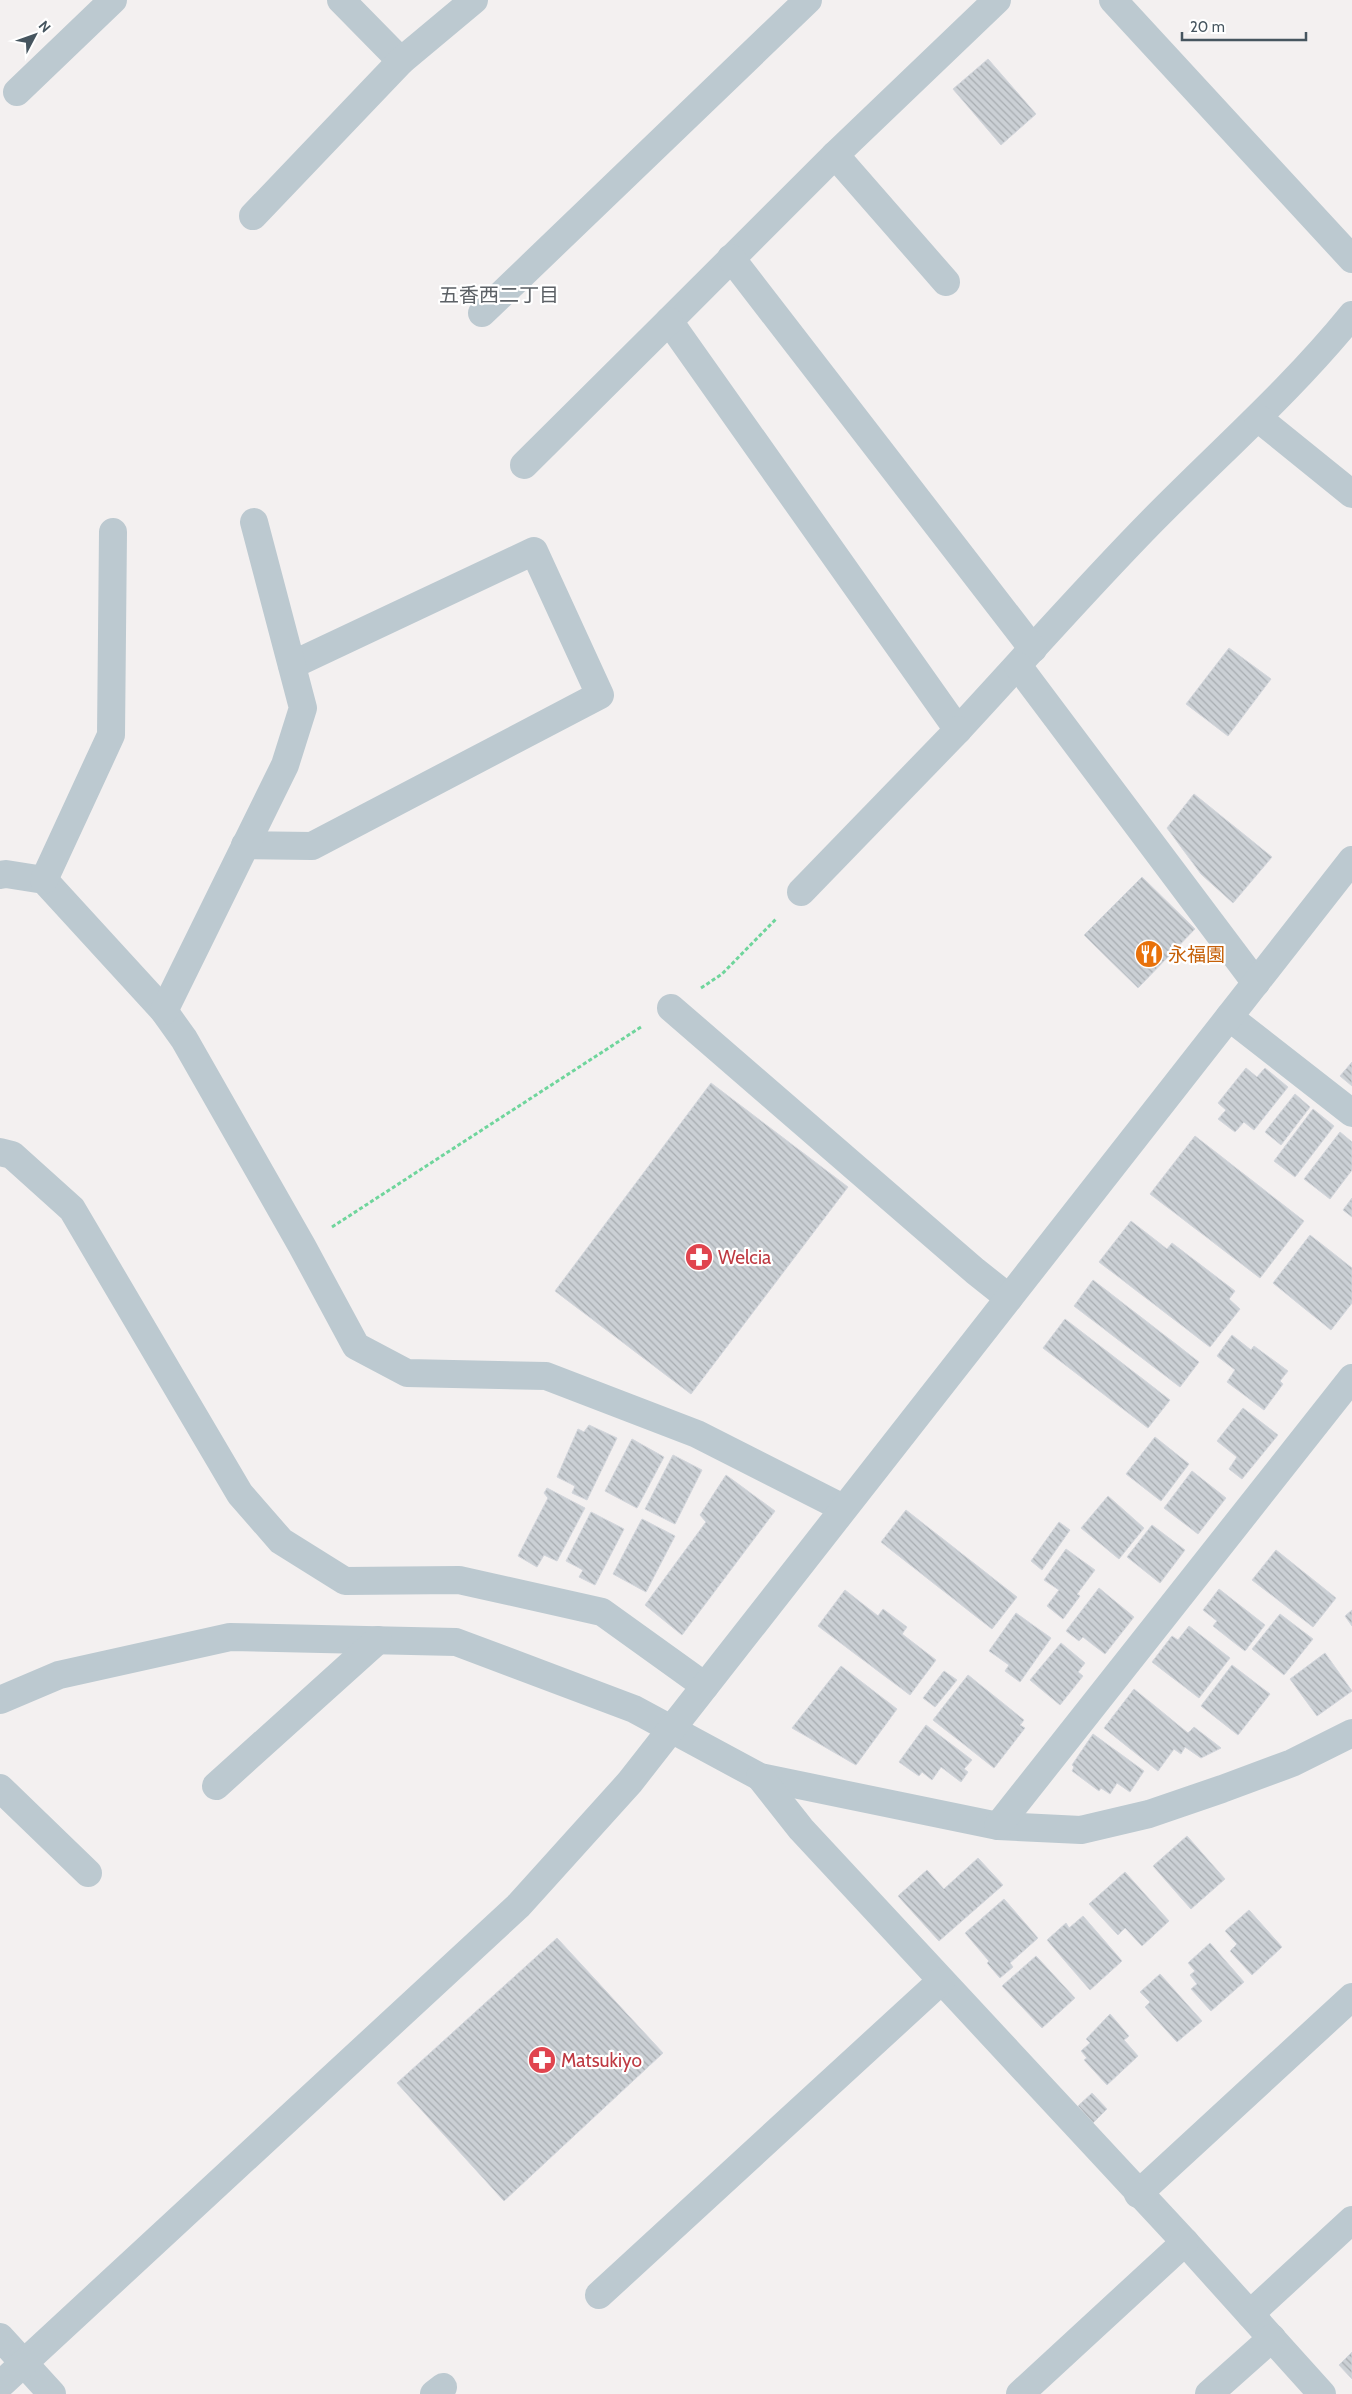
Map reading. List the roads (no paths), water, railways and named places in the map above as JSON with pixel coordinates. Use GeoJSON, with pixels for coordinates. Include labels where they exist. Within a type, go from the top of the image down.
{"type":"FeatureCollection","features":[{"type":"Feature","properties":{"kind":"street"},"geometry":{"type":"LineString","coordinates":[[16,92],[113,0]]}},
{"type":"Feature","properties":{"kind":"street"},"geometry":{"type":"LineString","coordinates":[[341,0],[401,61]]}},
{"type":"Feature","properties":{"kind":"street"},"geometry":{"type":"LineString","coordinates":[[252,216],[401,61],[474,0]]}},
{"type":"Feature","properties":{"kind":"street"},"geometry":{"type":"LineString","coordinates":[[482,313],[808,0]]}},
{"type":"Feature","properties":{"kind":"street"},"geometry":{"type":"LineString","coordinates":[[524,465],[835,155],[997,0]]}},
{"type":"Feature","properties":{"kind":"street"},"geometry":{"type":"LineString","coordinates":[[1113,0],[1352,259]]}},
{"type":"Feature","properties":{"kind":"street"},"geometry":{"type":"LineString","coordinates":[[835,155],[946,282]]}},
{"type":"Feature","properties":{"kind":"street"},"geometry":{"type":"LineString","coordinates":[[731,258],[1025,658],[1256,983]]}},
{"type":"Feature","properties":{"kind":"street"},"geometry":{"type":"LineString","coordinates":[[802,892],[958,730],[1154,519],[1258,418],[1322,352],[1352,315]]}},
{"type":"Feature","properties":{"kind":"street"},"geometry":{"type":"LineString","coordinates":[[668,321],[958,730]]}},
{"type":"Feature","properties":{"kind":"street"},"geometry":{"type":"LineString","coordinates":[[1258,418],[1352,494]]}},
{"type":"Feature","properties":{"kind":"street"},"geometry":{"type":"LineString","coordinates":[[164,1012],[285,765],[303,708],[254,522]]}},
{"type":"Feature","properties":{"kind":"street"},"geometry":{"type":"LineString","coordinates":[[44,880],[112,734],[113,532]]}},
{"type":"Feature","properties":{"kind":"street"},"geometry":{"type":"LineString","coordinates":[[245,845],[312,846],[600,695],[534,551],[292,665]]}},
{"type":"Feature","properties":{"kind":"street"},"geometry":{"type":"LineString","coordinates":[[0,2385],[518,1906],[630,1782],[1352,860]]}},
{"type":"Feature","properties":{"kind":"street"},"geometry":{"type":"LineString","coordinates":[[0,875],[6,874],[44,880],[164,1012],[184,1040],[302,1246],[356,1346],[407,1374],[546,1376],[698,1434],[843,1508]]}},
{"type":"Feature","properties":{"kind":"street"},"geometry":{"type":"LineString","coordinates":[[671,1008],[975,1271],[1009,1298]]}},
{"type":"Feature","properties":{"kind":"street"},"geometry":{"type":"LineString","coordinates":[[1229,1017],[1352,1113]]}},
{"type":"Feature","properties":{"kind":"street"},"geometry":{"type":"LineString","coordinates":[[0,1152],[12,1155],[72,1210],[240,1494],[281,1541],[345,1581],[459,1580],[602,1612],[705,1686]]}},
{"type":"Feature","properties":{"kind":"street"},"geometry":{"type":"LineString","coordinates":[[998,1826],[1352,1378]]}},
{"type":"Feature","properties":{"kind":"street"},"geometry":{"type":"LineString","coordinates":[[0,1700],[59,1675],[230,1637],[456,1642],[634,1709],[760,1777],[998,1826],[1082,1830],[1150,1814],[1292,1763],[1352,1733]]}},
{"type":"Feature","properties":{"kind":"street"},"geometry":{"type":"LineString","coordinates":[[216,1786],[378,1640]]}},
{"type":"Feature","properties":{"kind":"street"},"geometry":{"type":"LineString","coordinates":[[760,1777],[801,1829],[1138,2194],[1185,2242],[1322,2394]]}},
{"type":"Feature","properties":{"kind":"street"},"geometry":{"type":"LineString","coordinates":[[0,1788],[88,1873]]}},
{"type":"Feature","properties":{"kind":"street"},"geometry":{"type":"LineString","coordinates":[[599,2295],[941,1981]]}},
{"type":"Feature","properties":{"kind":"street"},"geometry":{"type":"LineString","coordinates":[[1138,2194],[1352,1997]]}},
{"type":"Feature","properties":{"kind":"street"},"geometry":{"type":"LineString","coordinates":[[1250,2314],[1352,2220]]}},
{"type":"Feature","properties":{"kind":"street"},"geometry":{"type":"LineString","coordinates":[[1020,2394],[1185,2242]]}},
{"type":"Feature","properties":{"kind":"street"},"geometry":{"type":"LineString","coordinates":[[0,2337],[52,2394]]}},
{"type":"Feature","properties":{"kind":"street"},"geometry":{"type":"LineString","coordinates":[[1209,2394],[1272,2338]]}},
{"type":"Feature","properties":{"kind":"place","name":"永福園"},"geometry":{"type":"Point","coordinates":[1149,954]}},
{"type":"Feature","properties":{"kind":"place","name":"Welcia"},"geometry":{"type":"Point","coordinates":[699,1257]}},
{"type":"Feature","properties":{"kind":"place","name":"Matsukiyo"},"geometry":{"type":"Point","coordinates":[542,2060]}},
{"type":"Feature","properties":{"kind":"district","name":"五香西二丁目"},"geometry":{"type":"Point","coordinates":[499,295]}}]}
